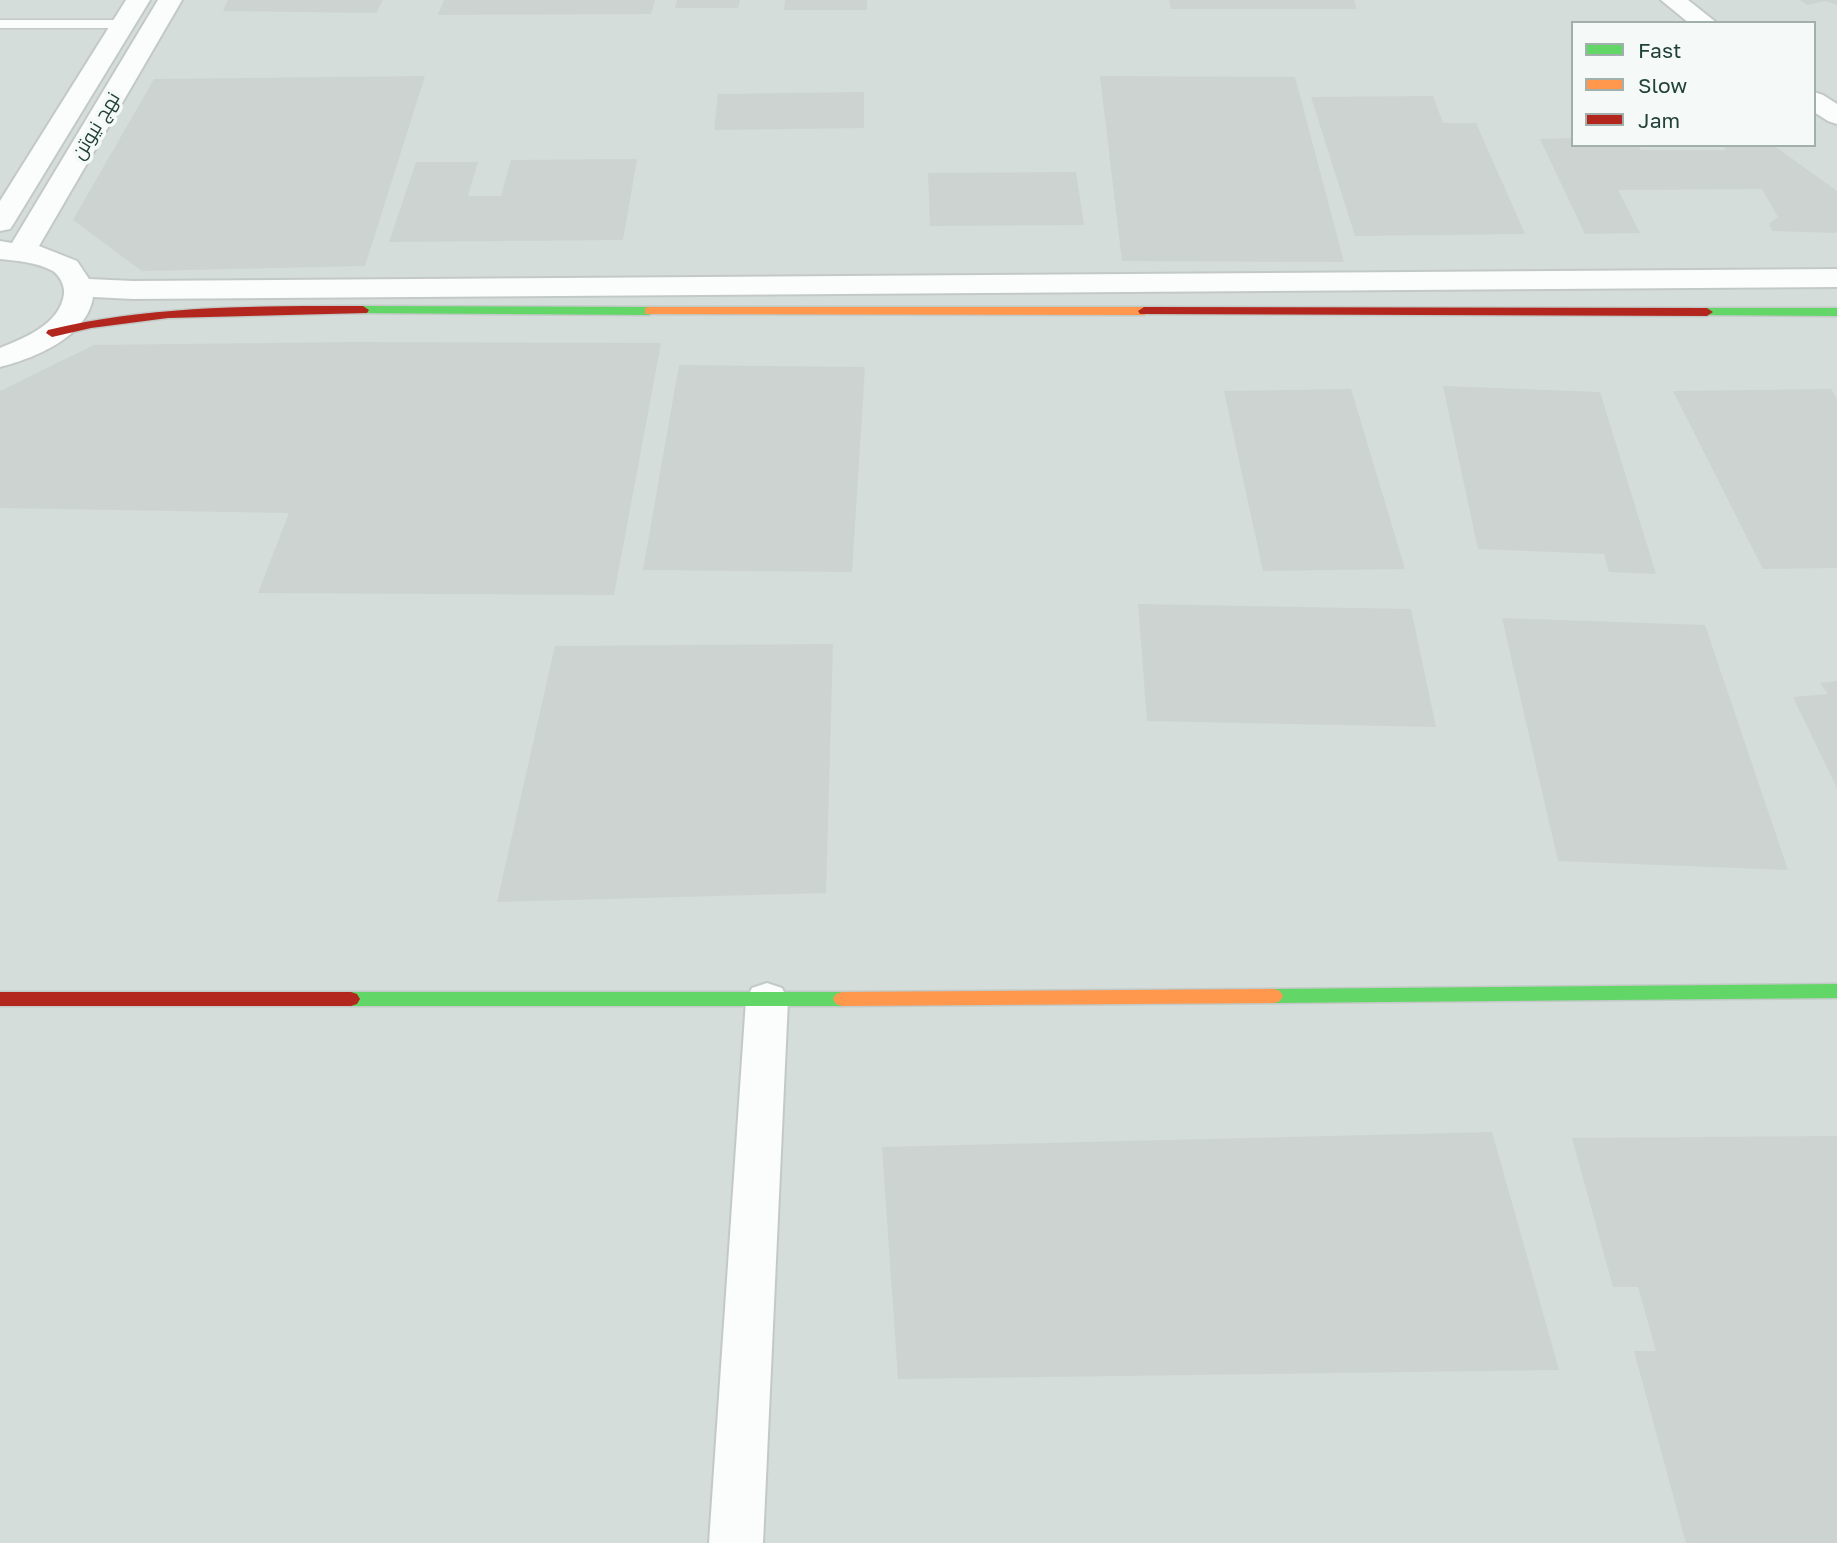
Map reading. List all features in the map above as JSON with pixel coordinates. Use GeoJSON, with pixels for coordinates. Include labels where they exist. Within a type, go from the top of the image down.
{"type":"FeatureCollection","features":[{"type":"Feature","properties":{"kind":"street","name":"نهج نيوتن"},"geometry":{"type":"LineString","coordinates":[[0,223],[138,0]]}},
{"type":"Feature","properties":{"kind":"street","name":"نهج نيوتن"},"geometry":{"type":"LineString","coordinates":[[11,251],[170,0]]}},
{"type":"Feature","properties":{"kind":"street"},"geometry":{"type":"LineString","coordinates":[[1673,0],[1702,21]]}},
{"type":"Feature","properties":{"kind":"street"},"geometry":{"type":"LineString","coordinates":[[1816,101],[1837,116]]}},
{"type":"Feature","properties":{"kind":"street"},"geometry":{"type":"LineString","coordinates":[[11,251],[40,255],[67,267],[79,286],[75,310],[52,333]]}},
{"type":"Feature","properties":{"kind":"street"},"geometry":{"type":"LineString","coordinates":[[0,358],[15,354],[52,333],[95,322],[150,313],[218,310],[1019,297],[1837,278]]}},
{"type":"Feature","properties":{"kind":"street"},"geometry":{"type":"LineString","coordinates":[[79,286],[147,290],[1019,297],[1837,312]]}},
{"type":"Feature","properties":{"kind":"street"},"geometry":{"type":"LineString","coordinates":[[0,999],[767,1000],[1837,991]]}},
{"type":"Feature","properties":{"kind":"street"},"geometry":{"type":"LineString","coordinates":[[736,1543],[767,1000]]}},
{"type":"Feature","properties":{"kind":"lane"},"geometry":{"type":"LineString","coordinates":[[0,24],[123,24]]}},
{"type":"Feature","properties":{"kind":"shaded area"},"geometry":{"type":"Polygon","coordinates":[[[0,0],[1837,0],[1837,1543],[0,1543],[0,0]]]}},
{"type":"Feature","properties":{"kind":"building"},"geometry":{"type":"Polygon","coordinates":[[[228,0],[383,0],[376,13],[223,11],[228,0]]]}},
{"type":"Feature","properties":{"kind":"building"},"geometry":{"type":"Polygon","coordinates":[[[444,0],[655,0],[651,14],[438,15],[444,0]]]}},
{"type":"Feature","properties":{"kind":"building"},"geometry":{"type":"Polygon","coordinates":[[[677,0],[740,0],[738,8],[675,8],[677,0]]]}},
{"type":"Feature","properties":{"kind":"building"},"geometry":{"type":"Polygon","coordinates":[[[785,0],[867,0],[867,10],[784,10],[785,0]]]}},
{"type":"Feature","properties":{"kind":"building"},"geometry":{"type":"Polygon","coordinates":[[[1169,0],[1354,0],[1357,9],[1171,9],[1169,0]]]}},
{"type":"Feature","properties":{"kind":"building"},"geometry":{"type":"Polygon","coordinates":[[[1800,0],[1837,0],[1837,5],[1826,1],[1807,5],[1800,0]]]}},
{"type":"Feature","properties":{"kind":"building"},"geometry":{"type":"Polygon","coordinates":[[[425,76],[365,266],[142,271],[73,220],[154,79],[425,76]]]}},
{"type":"Feature","properties":{"kind":"building"},"geometry":{"type":"Polygon","coordinates":[[[1100,76],[1295,77],[1344,262],[1122,261],[1100,76]]]}},
{"type":"Feature","properties":{"kind":"building"},"geometry":{"type":"Polygon","coordinates":[[[864,92],[864,128],[714,130],[718,94],[864,92]]]}},
{"type":"Feature","properties":{"kind":"building"},"geometry":{"type":"Polygon","coordinates":[[[1433,96],[1443,123],[1476,123],[1525,234],[1355,236],[1311,97],[1433,96]]]}},
{"type":"Feature","properties":{"kind":"building"},"geometry":{"type":"Polygon","coordinates":[[[1571,138],[1571,147],[1639,147],[1641,150],[1776,147],[1837,191],[1837,233],[1772,231],[1769,224],[1778,217],[1762,189],[1618,190],[1640,233],[1585,234],[1540,139],[1571,138]]]}},
{"type":"Feature","properties":{"kind":"building"},"geometry":{"type":"Polygon","coordinates":[[[637,159],[623,240],[389,242],[416,162],[478,162],[468,196],[501,196],[511,160],[637,159]]]}},
{"type":"Feature","properties":{"kind":"building"},"geometry":{"type":"Polygon","coordinates":[[[1076,172],[1084,225],[930,226],[928,173],[1076,172]]]}},
{"type":"Feature","properties":{"kind":"building"},"geometry":{"type":"Polygon","coordinates":[[[661,343],[614,595],[258,593],[289,513],[0,508],[0,391],[94,345],[661,343]]]}},
{"type":"Feature","properties":{"kind":"building"},"geometry":{"type":"Polygon","coordinates":[[[679,365],[865,367],[852,572],[643,570],[679,365]]]}},
{"type":"Feature","properties":{"kind":"building"},"geometry":{"type":"Polygon","coordinates":[[[1443,386],[1600,392],[1656,574],[1609,572],[1604,554],[1478,549],[1443,386]]]}},
{"type":"Feature","properties":{"kind":"building"},"geometry":{"type":"Polygon","coordinates":[[[1351,389],[1405,569],[1263,571],[1224,391],[1351,389]]]}},
{"type":"Feature","properties":{"kind":"building"},"geometry":{"type":"Polygon","coordinates":[[[1831,389],[1837,399],[1837,568],[1763,569],[1673,391],[1831,389]]]}},
{"type":"Feature","properties":{"kind":"building"},"geometry":{"type":"Polygon","coordinates":[[[1138,604],[1411,609],[1436,727],[1147,721],[1138,604]]]}},
{"type":"Feature","properties":{"kind":"building"},"geometry":{"type":"Polygon","coordinates":[[[1502,618],[1705,625],[1788,870],[1558,861],[1502,618]]]}},
{"type":"Feature","properties":{"kind":"building"},"geometry":{"type":"Polygon","coordinates":[[[833,644],[826,893],[497,902],[555,646],[833,644]]]}},
{"type":"Feature","properties":{"kind":"building"},"geometry":{"type":"Polygon","coordinates":[[[1837,681],[1837,788],[1793,697],[1828,694],[1820,683],[1837,681]]]}},
{"type":"Feature","properties":{"kind":"building"},"geometry":{"type":"Polygon","coordinates":[[[1492,1132],[1559,1370],[898,1379],[882,1147],[1492,1132]]]}},
{"type":"Feature","properties":{"kind":"building"},"geometry":{"type":"Polygon","coordinates":[[[1837,1136],[1837,1543],[1686,1543],[1634,1351],[1656,1351],[1638,1287],[1613,1287],[1572,1138],[1837,1136]]]}},
{"type":"Feature","properties":{"kind":"traffic: fast"},"geometry":{"type":"LineString","coordinates":[[363,310],[649,311]]}},
{"type":"Feature","properties":{"kind":"traffic: fast"},"geometry":{"type":"LineString","coordinates":[[1707,312],[1837,312]]}},
{"type":"Feature","properties":{"kind":"traffic: fast"},"geometry":{"type":"LineString","coordinates":[[1274,996],[1837,991]]}},
{"type":"Feature","properties":{"kind":"traffic: fast"},"geometry":{"type":"LineString","coordinates":[[351,999],[842,999]]}},
{"type":"Feature","properties":{"kind":"traffic: slow"},"geometry":{"type":"LineString","coordinates":[[649,311],[1144,311]]}},
{"type":"Feature","properties":{"kind":"traffic: slow"},"geometry":{"type":"LineString","coordinates":[[842,999],[1274,996]]}},
{"type":"Feature","properties":{"kind":"traffic: jam"},"geometry":{"type":"LineString","coordinates":[[52,333],[129,318],[168,314],[246,310],[363,310]]}},
{"type":"Feature","properties":{"kind":"traffic: jam"},"geometry":{"type":"LineString","coordinates":[[1144,311],[1707,312]]}},
{"type":"Feature","properties":{"kind":"traffic: jam"},"geometry":{"type":"LineString","coordinates":[[0,999],[351,999]]}}]}
